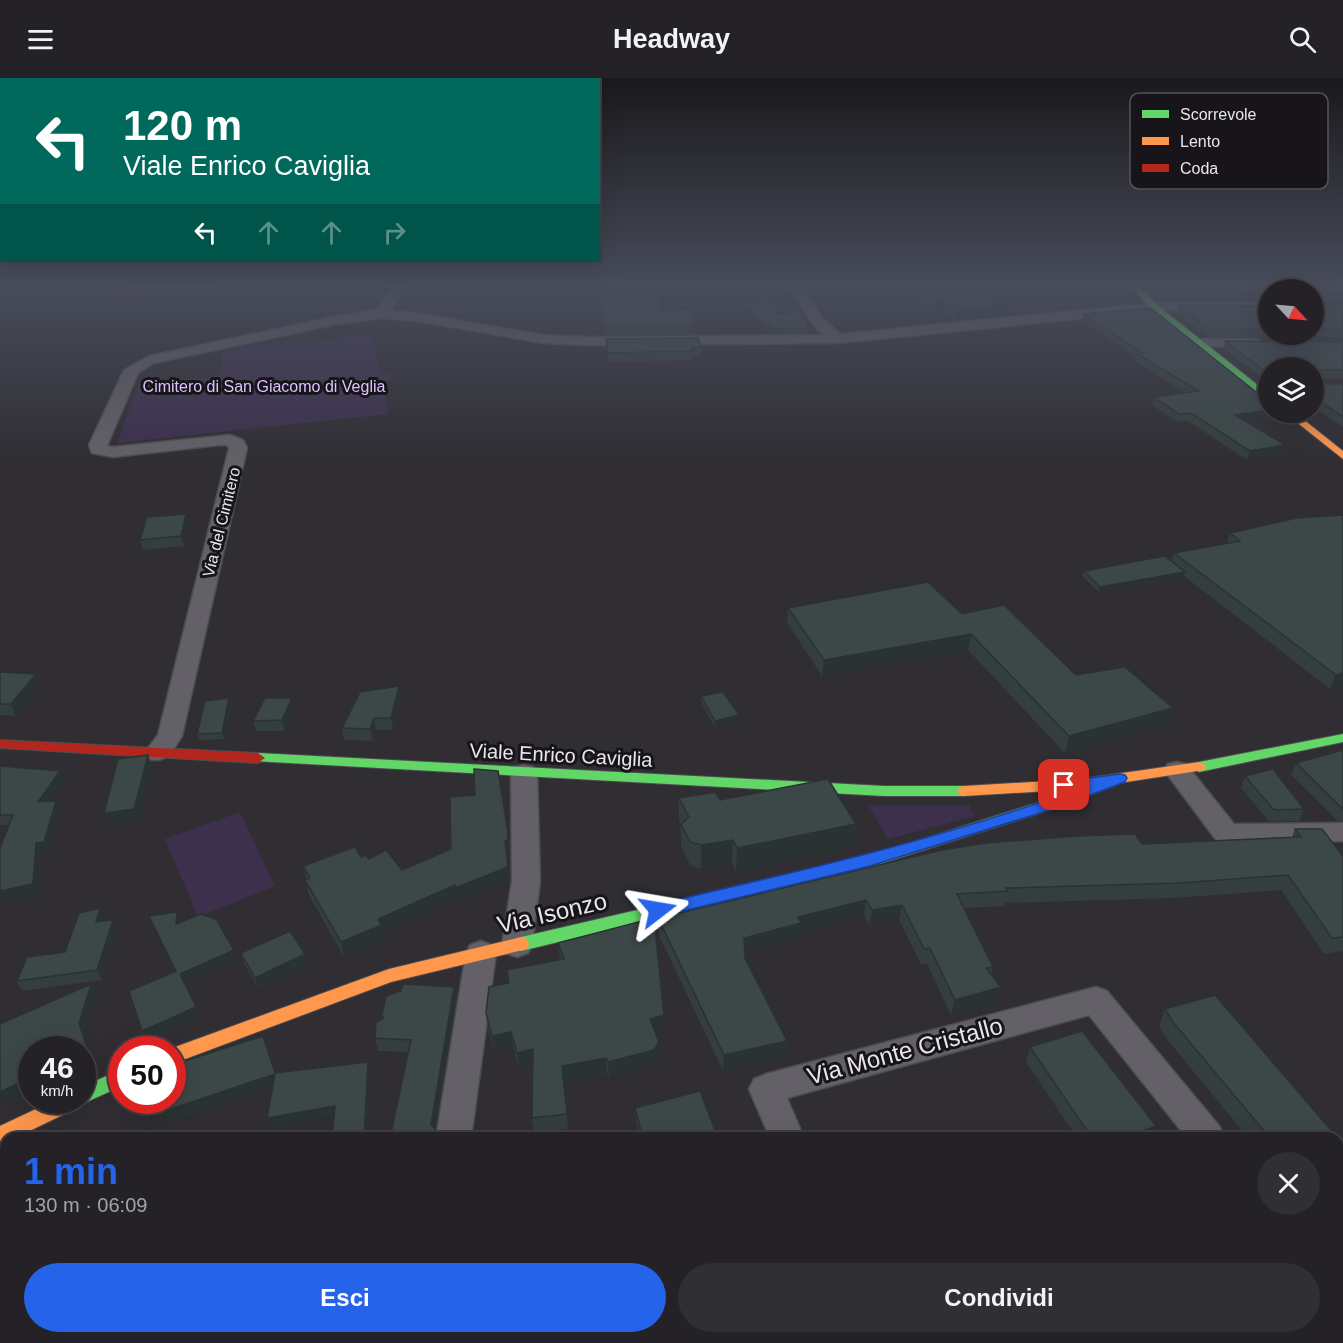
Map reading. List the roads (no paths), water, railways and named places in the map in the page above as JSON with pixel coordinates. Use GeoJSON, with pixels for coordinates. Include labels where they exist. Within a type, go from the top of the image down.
{"type":"FeatureCollection","features":[{"type":"Feature","properties":{"kind":"main road"},"geometry":{"type":"LineString","coordinates":[[1200,343],[1258,383]]}},
{"type":"Feature","properties":{"kind":"main road"},"geometry":{"type":"LineString","coordinates":[[1302,423],[1343,456]]}},
{"type":"Feature","properties":{"kind":"main road"},"geometry":{"type":"LineString","coordinates":[[1120,778],[1177,770],[1343,738]]}},
{"type":"Feature","properties":{"kind":"main road","name":"Viale Enrico Caviglia"},"geometry":{"type":"LineString","coordinates":[[0,744],[884,791],[1036,787],[1120,778]]}},
{"type":"Feature","properties":{"kind":"main road","name":"Via Isonzo"},"geometry":{"type":"LineString","coordinates":[[186,1051],[389,976],[870,861],[1047,806],[1120,778]]}},
{"type":"Feature","properties":{"kind":"main road"},"geometry":{"type":"LineString","coordinates":[[8,1132],[45,1114]]}},
{"type":"Feature","properties":{"kind":"street","name":"Via del Cimitero"},"geometry":{"type":"LineString","coordinates":[[157,753],[170,736],[238,448],[237,444],[230,440],[112,452],[98,449],[98,446],[132,370],[138,365],[162,356],[230,342]]}},
{"type":"Feature","properties":{"kind":"street"},"geometry":{"type":"LineString","coordinates":[[1200,343],[1258,343]]}},
{"type":"Feature","properties":{"kind":"street"},"geometry":{"type":"LineString","coordinates":[[1177,770],[1227,834],[1343,832]]}},
{"type":"Feature","properties":{"kind":"street"},"geometry":{"type":"LineString","coordinates":[[517,945],[526,884],[528,833],[524,773]]}},
{"type":"Feature","properties":{"kind":"street"},"geometry":{"type":"LineString","coordinates":[[454,1132],[481,953]]}},
{"type":"Feature","properties":{"kind":"street","name":"Via Monte Cristallo"},"geometry":{"type":"LineString","coordinates":[[784,1132],[766,1089],[1096,1000],[1203,1132]]}},
{"type":"Feature","properties":{"kind":"park label","name":"Cimitero di San Giacomo di Veglia"},"geometry":{"type":"Point","coordinates":[264,386]}}]}
